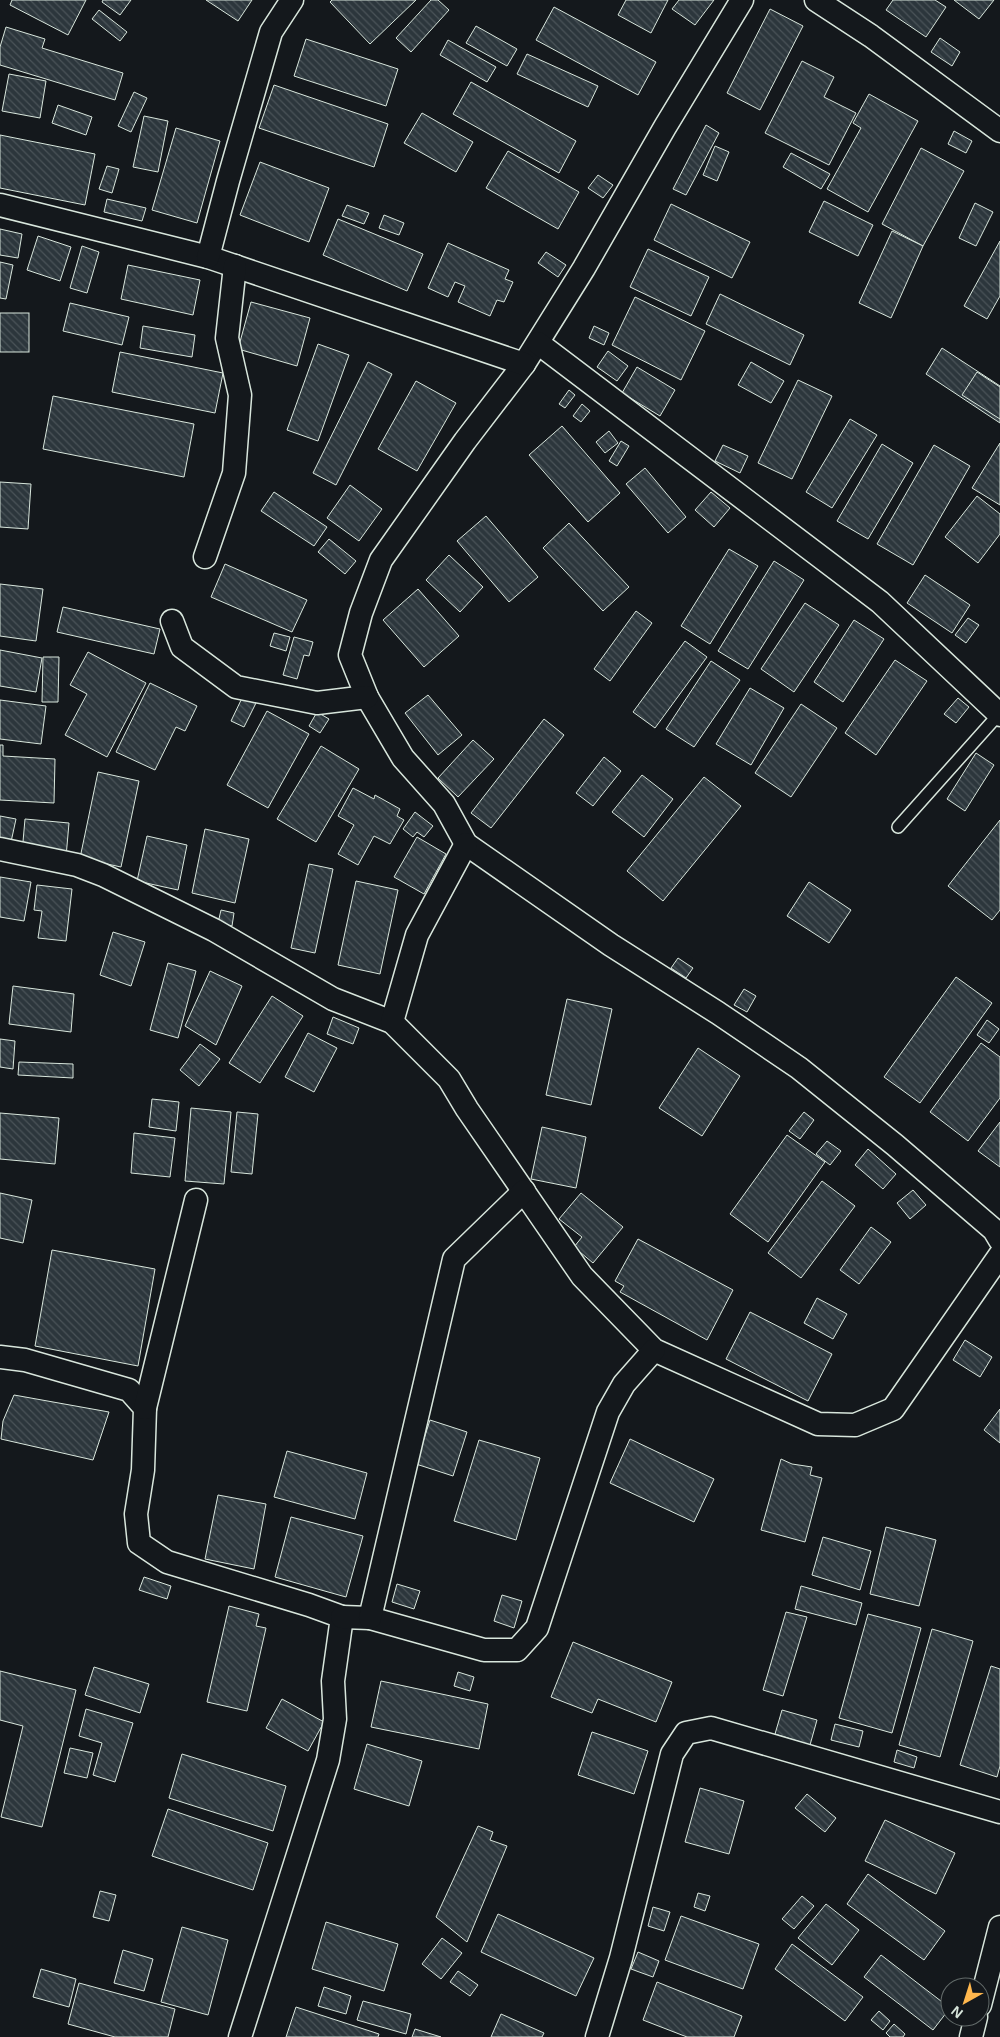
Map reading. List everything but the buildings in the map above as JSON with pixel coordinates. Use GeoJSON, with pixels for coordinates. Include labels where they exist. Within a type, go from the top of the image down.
{"type":"FeatureCollection","features":[{"type":"Feature","properties":{"kind":"street"},"geometry":{"type":"LineString","coordinates":[[208,257],[271,32],[292,0]]}},
{"type":"Feature","properties":{"kind":"street"},"geometry":{"type":"LineString","coordinates":[[742,0],[538,343],[465,441],[381,560],[361,613],[350,655],[368,697],[403,758],[444,804],[466,844],[611,945],[718,1013],[799,1068],[998,1231]]}},
{"type":"Feature","properties":{"kind":"street"},"geometry":{"type":"LineString","coordinates":[[816,0],[871,36],[1000,131]]}},
{"type":"Feature","properties":{"kind":"street"},"geometry":{"type":"LineString","coordinates":[[0,205],[208,257],[524,364]]}},
{"type":"Feature","properties":{"kind":"street"},"geometry":{"type":"LineString","coordinates":[[205,558],[234,473],[240,395],[227,338],[235,266]]}},
{"type":"Feature","properties":{"kind":"street"},"geometry":{"type":"LineString","coordinates":[[538,343],[880,602],[999,714]]}},
{"type":"Feature","properties":{"kind":"street"},"geometry":{"type":"LineString","coordinates":[[172,621],[182,647],[236,687],[317,703],[368,697]]}},
{"type":"Feature","properties":{"kind":"street"},"geometry":{"type":"LineString","coordinates":[[392,1022],[417,935],[466,844]]}},
{"type":"Feature","properties":{"kind":"street"},"geometry":{"type":"LineString","coordinates":[[0,849],[78,865],[103,875],[214,930],[333,999],[392,1022],[449,1078],[468,1109],[582,1276],[654,1350],[818,1424],[855,1425],[893,1409],[1000,1255]]}},
{"type":"Feature","properties":{"kind":"street"},"geometry":{"type":"LineString","coordinates":[[370,1618],[454,1259],[524,1191]]}},
{"type":"Feature","properties":{"kind":"street"},"geometry":{"type":"LineString","coordinates":[[196,1200],[145,1408],[143,1470],[136,1514],[138,1543],[167,1562],[309,1605],[342,1617],[370,1618],[484,1650],[517,1650],[537,1628],[608,1412],[624,1384],[654,1350]]}},
{"type":"Feature","properties":{"kind":"street"},"geometry":{"type":"LineString","coordinates":[[0,1357],[25,1360],[129,1390],[145,1408]]}},
{"type":"Feature","properties":{"kind":"street"},"geometry":{"type":"LineString","coordinates":[[240,2037],[328,1760],[335,1719],[333,1680],[342,1617]]}},
{"type":"Feature","properties":{"kind":"street"},"geometry":{"type":"LineString","coordinates":[[597,2037],[621,1958],[672,1754],[686,1733],[711,1728],[1000,1812]]}},
{"type":"Feature","properties":{"kind":"street"},"geometry":{"type":"LineString","coordinates":[[987,1977],[1000,1927]]}},
{"type":"Feature","properties":{"kind":"lane"},"geometry":{"type":"LineString","coordinates":[[898,827],[999,714]]}}]}
